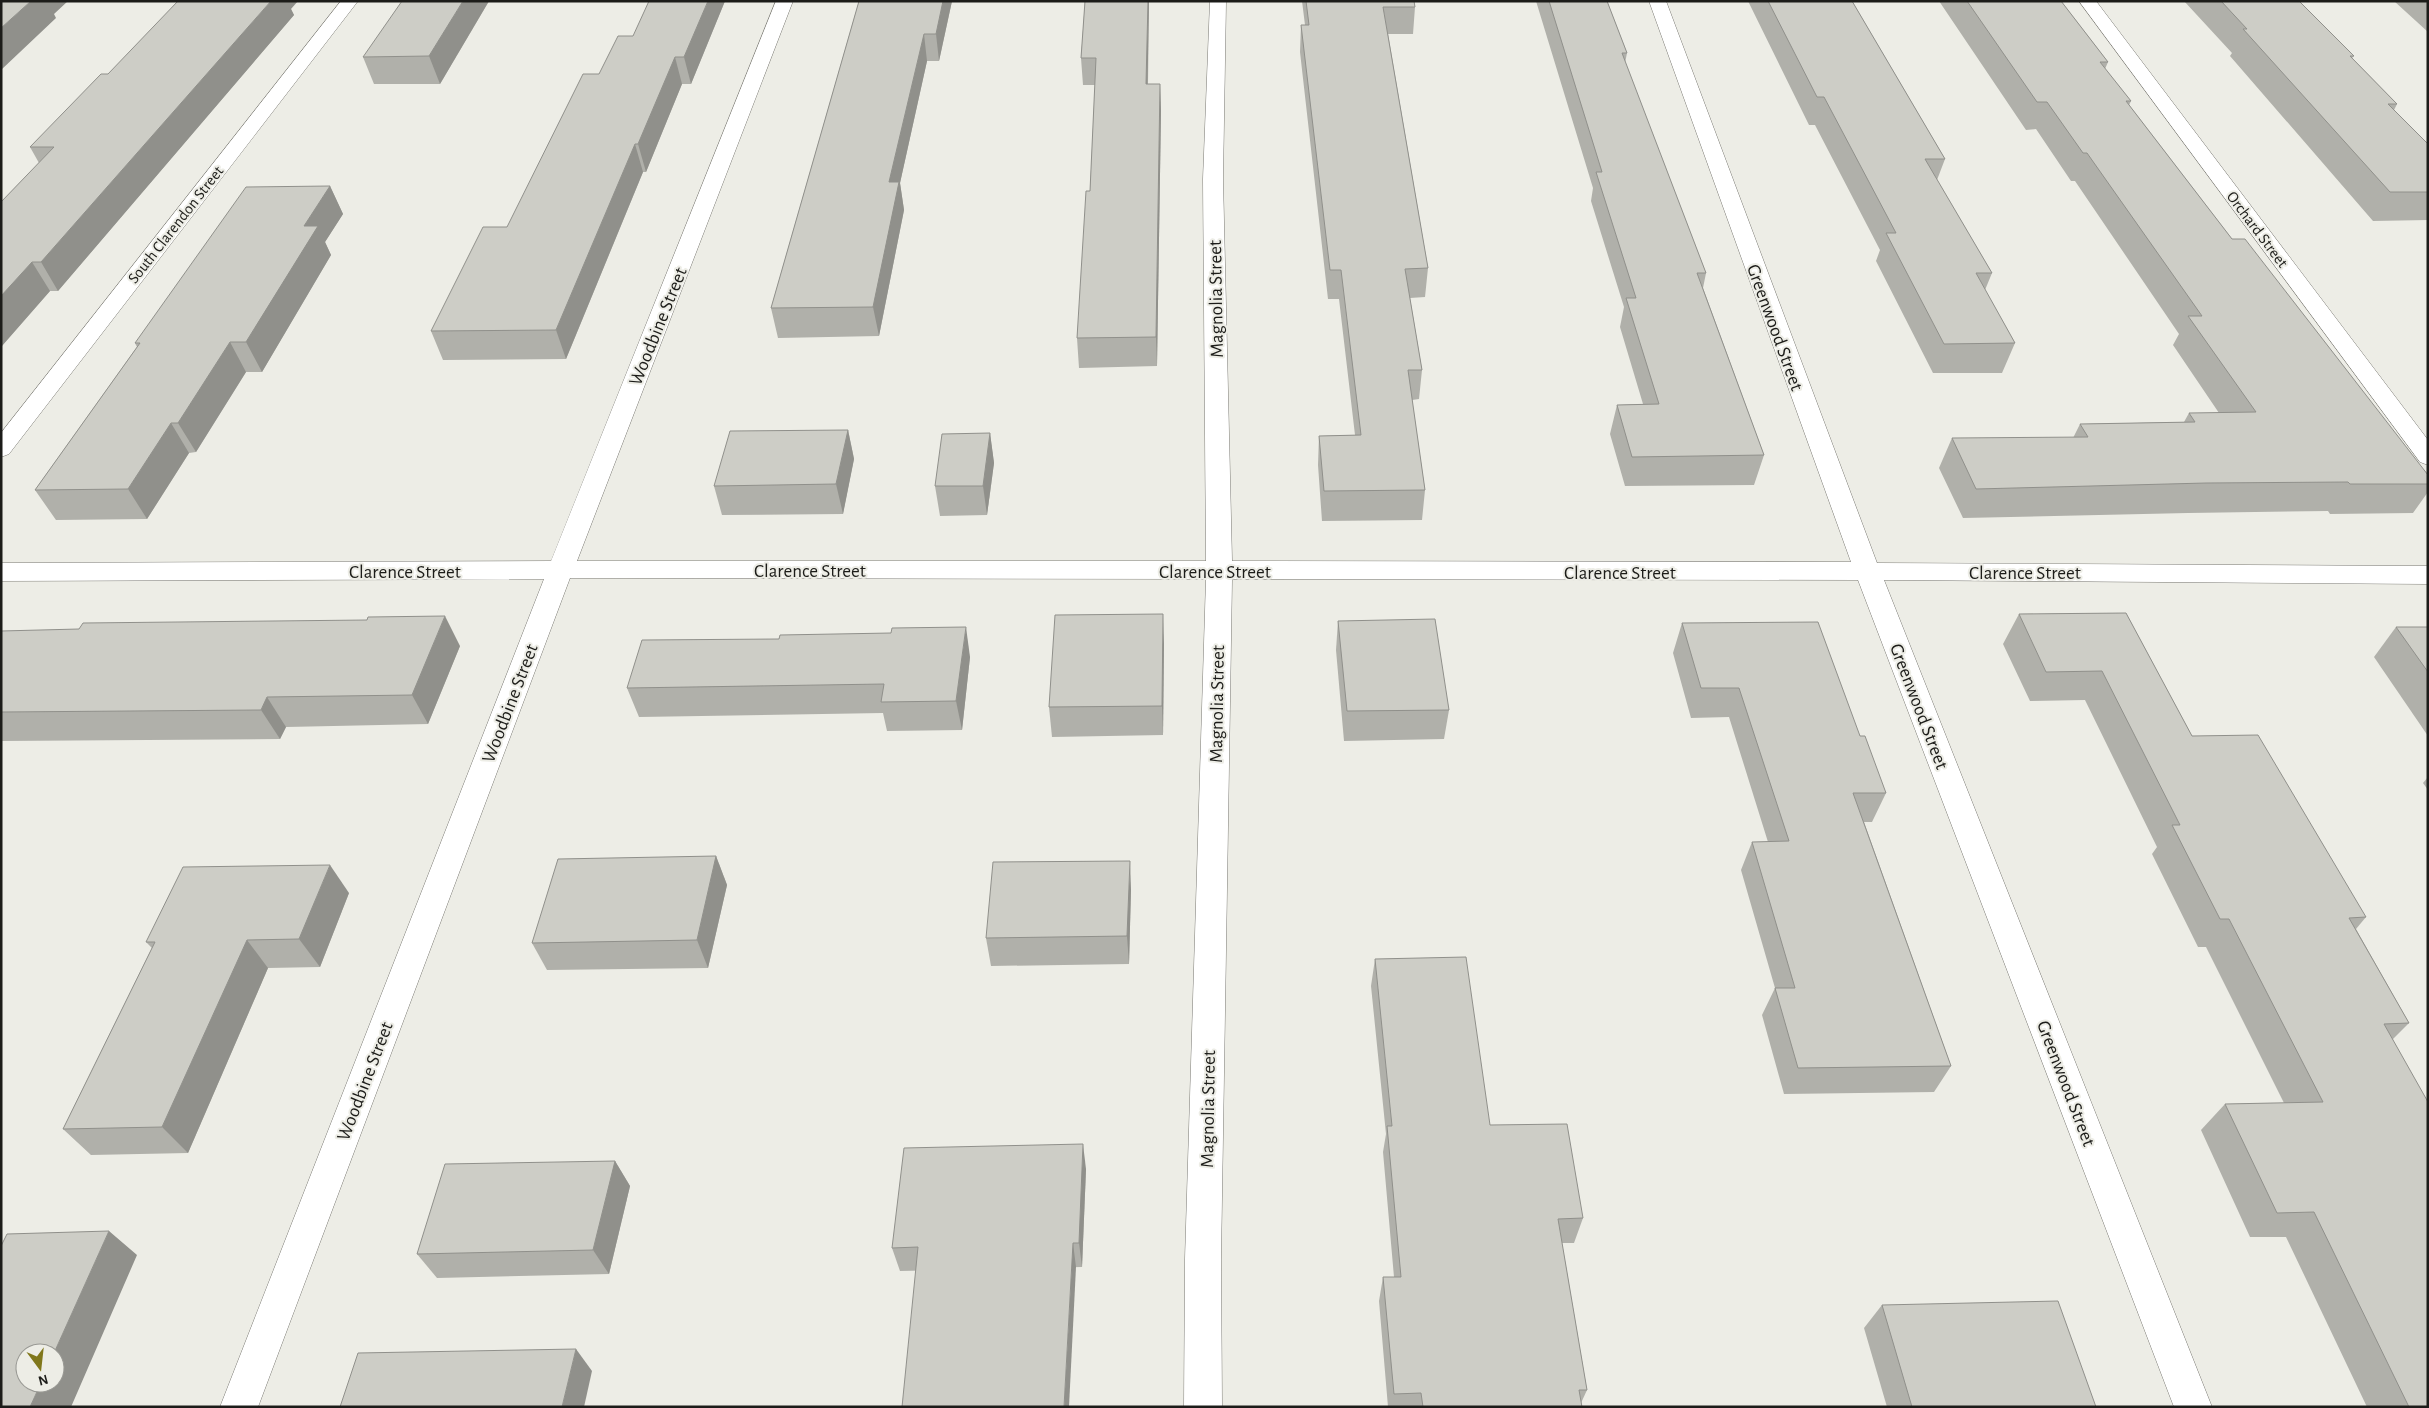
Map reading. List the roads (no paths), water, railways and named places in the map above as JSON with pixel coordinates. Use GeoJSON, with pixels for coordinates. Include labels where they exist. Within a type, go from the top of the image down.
{"type":"FeatureCollection","features":[{"type":"Feature","properties":{"kind":"street","name":"South Clarendon Street"},"geometry":{"type":"LineString","coordinates":[[1,449],[350,1]]}},
{"type":"Feature","properties":{"kind":"street","name":"Woodbine Street"},"geometry":{"type":"LineString","coordinates":[[238,1407],[560,571],[785,1]]}},
{"type":"Feature","properties":{"kind":"street","name":"Magnolia Street"},"geometry":{"type":"LineString","coordinates":[[1203,1407],[1203,1259],[1219,571],[1213,179],[1218,1]]}},
{"type":"Feature","properties":{"kind":"street","name":"Greenwood Street"},"geometry":{"type":"LineString","coordinates":[[1657,1],[1868,573],[2192,1407]]}},
{"type":"Feature","properties":{"kind":"street","name":"Orchard Street"},"geometry":{"type":"LineString","coordinates":[[2087,1],[2428,457]]}},
{"type":"Feature","properties":{"kind":"street","name":"Clarence Street"},"geometry":{"type":"LineString","coordinates":[[1,572],[2211,572],[2428,575]]}}]}
